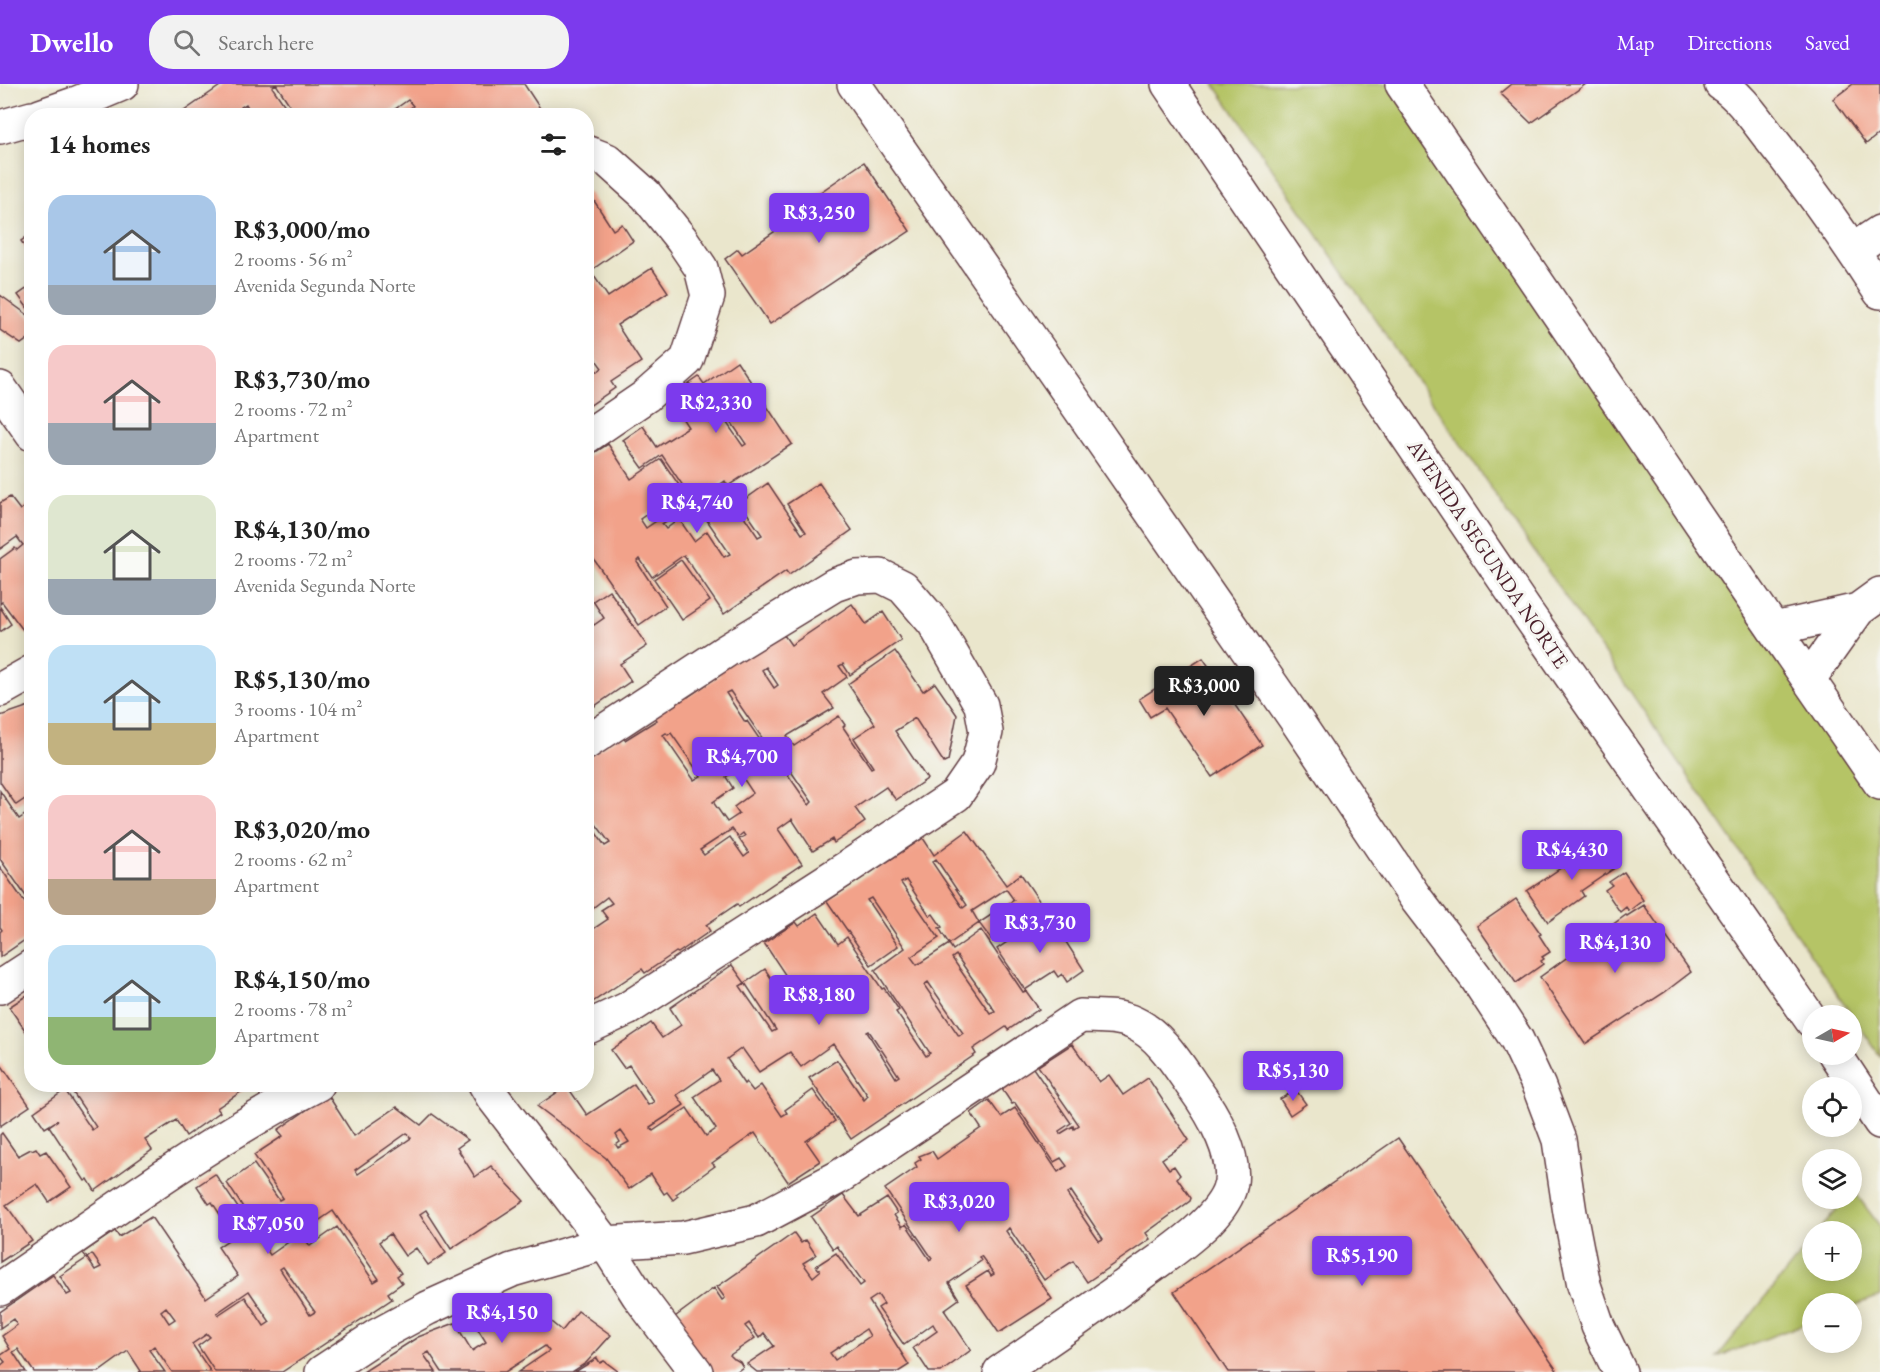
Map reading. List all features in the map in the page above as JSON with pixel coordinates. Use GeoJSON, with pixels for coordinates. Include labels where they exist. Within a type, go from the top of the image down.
{"type":"FeatureCollection","features":[{"type":"Feature","properties":{"kind":"street"},"geometry":{"type":"LineString","coordinates":[[63,108],[122,84]]}},
{"type":"Feature","properties":{"kind":"street"},"geometry":{"type":"LineString","coordinates":[[854,84],[1296,720],[1417,900],[1475,976],[1517,1040],[1539,1087],[1559,1140],[1584,1285],[1598,1326],[1620,1372]]}},
{"type":"Feature","properties":{"kind":"street","name":"AVENIDA SEGUNDA NORTE"},"geometry":{"type":"LineString","coordinates":[[1168,84],[1525,610],[1802,1007]]}},
{"type":"Feature","properties":{"kind":"street"},"geometry":{"type":"LineString","coordinates":[[1402,84],[1880,783]]}},
{"type":"Feature","properties":{"kind":"street"},"geometry":{"type":"LineString","coordinates":[[1733,87],[1853,250],[1880,292]]}},
{"type":"Feature","properties":{"kind":"street"},"geometry":{"type":"LineString","coordinates":[[0,127],[24,120]]}},
{"type":"Feature","properties":{"kind":"street"},"geometry":{"type":"LineString","coordinates":[[594,155],[607,160],[646,195],[682,240],[700,268],[708,296],[687,360],[646,396],[594,431]]}},
{"type":"Feature","properties":{"kind":"street"},"geometry":{"type":"LineString","coordinates":[[1853,250],[1880,232]]}},
{"type":"Feature","properties":{"kind":"street"},"geometry":{"type":"LineString","coordinates":[[0,388],[22,429]]}},
{"type":"Feature","properties":{"kind":"street"},"geometry":{"type":"LineString","coordinates":[[594,738],[726,651],[834,585],[857,577],[881,576],[903,587],[934,623],[981,705],[986,732],[978,763],[956,795],[627,1009],[594,1024]]}},
{"type":"Feature","properties":{"kind":"street"},"geometry":{"type":"LineString","coordinates":[[1774,629],[1869,602]]}},
{"type":"Feature","properties":{"kind":"street"},"geometry":{"type":"LineString","coordinates":[[1809,679],[1869,602]]}},
{"type":"Feature","properties":{"kind":"street"},"geometry":{"type":"LineString","coordinates":[[0,690],[24,676]]}},
{"type":"Feature","properties":{"kind":"street"},"geometry":{"type":"LineString","coordinates":[[0,987],[24,971]]}},
{"type":"Feature","properties":{"kind":"street"},"geometry":{"type":"LineString","coordinates":[[322,1372],[378,1335],[512,1270],[605,1243],[683,1238],[756,1221],[839,1177],[1080,1016],[1107,1017],[1132,1022],[1155,1036],[1181,1068],[1208,1108],[1225,1145],[1232,1169],[1228,1192],[1212,1218],[1165,1256],[1080,1318],[1000,1372]]}},
{"type":"Feature","properties":{"kind":"street"},"geometry":{"type":"LineString","coordinates":[[1842,1065],[1880,1122]]}},
{"type":"Feature","properties":{"kind":"street"},"geometry":{"type":"LineString","coordinates":[[0,1289],[171,1172],[304,1092]]}},
{"type":"Feature","properties":{"kind":"street"},"geometry":{"type":"LineString","coordinates":[[490,1092],[605,1243],[638,1295],[696,1372]]}},
{"type":"Feature","properties":{"kind":"green space"},"geometry":{"type":"Polygon","coordinates":[[[1214,84],[1392,84],[1880,796],[1880,1056],[1862,1030],[1862,1005],[1845,1005],[1214,84]]]}},
{"type":"Feature","properties":{"kind":"green space"},"geometry":{"type":"Polygon","coordinates":[[[1862,1202],[1880,1226],[1880,1296],[1862,1303],[1862,1293],[1802,1293],[1802,1325],[1717,1357],[1802,1252],[1802,1281],[1862,1281],[1862,1221],[1827,1221],[1838,1209],[1862,1209],[1862,1202]]]}},
{"type":"Feature","properties":{"kind":"building"},"geometry":{"type":"Polygon","coordinates":[[[223,84],[276,84],[272,87],[286,108],[248,108],[246,104],[242,108],[188,108],[223,84]]]}},
{"type":"Feature","properties":{"kind":"building"},"geometry":{"type":"Polygon","coordinates":[[[276,84],[524,84],[540,108],[410,108],[413,106],[408,100],[396,108],[292,108],[276,84]]]}},
{"type":"Feature","properties":{"kind":"building"},"geometry":{"type":"Polygon","coordinates":[[[1511,84],[1586,84],[1531,123],[1500,93],[1511,84]]]}},
{"type":"Feature","properties":{"kind":"building"},"geometry":{"type":"Polygon","coordinates":[[[1853,84],[1880,84],[1880,133],[1866,144],[1833,99],[1853,84]]]}},
{"type":"Feature","properties":{"kind":"building"},"geometry":{"type":"Polygon","coordinates":[[[864,162],[910,231],[770,324],[725,259],[738,249],[742,254],[797,216],[793,211],[864,162]]]}},
{"type":"Feature","properties":{"kind":"building"},"geometry":{"type":"Polygon","coordinates":[[[594,201],[613,230],[622,224],[633,241],[594,268],[594,201]]]}},
{"type":"Feature","properties":{"kind":"building"},"geometry":{"type":"Polygon","coordinates":[[[652,268],[668,292],[617,325],[641,362],[611,382],[615,388],[594,402],[594,368],[597,372],[602,368],[594,357],[594,276],[608,297],[652,268]]]}},
{"type":"Feature","properties":{"kind":"building"},"geometry":{"type":"Polygon","coordinates":[[[24,291],[24,303],[18,295],[24,291]]]}},
{"type":"Feature","properties":{"kind":"building"},"geometry":{"type":"Polygon","coordinates":[[[0,295],[24,312],[24,342],[21,344],[0,330],[0,295]]]}},
{"type":"Feature","properties":{"kind":"building"},"geometry":{"type":"Polygon","coordinates":[[[737,361],[792,444],[728,486],[725,481],[694,502],[662,455],[643,468],[623,440],[643,426],[657,447],[688,427],[669,398],[699,377],[704,384],[737,361]],[[721,407],[717,409],[743,446],[746,444],[721,407]]]}},
{"type":"Feature","properties":{"kind":"building"},"geometry":{"type":"Polygon","coordinates":[[[608,444],[631,479],[661,459],[692,504],[662,524],[666,529],[679,519],[694,541],[707,531],[724,557],[730,554],[698,507],[725,488],[758,537],[762,535],[740,503],[768,483],[802,534],[806,532],[787,504],[819,483],[852,530],[789,575],[786,571],[724,614],[684,555],[652,577],[640,559],[637,562],[666,606],[639,625],[594,560],[594,453],[608,444]],[[653,510],[640,519],[646,528],[659,519],[653,510]]]}},
{"type":"Feature","properties":{"kind":"building"},"geometry":{"type":"Polygon","coordinates":[[[10,497],[20,510],[24,507],[24,631],[2,602],[0,604],[0,559],[23,545],[17,537],[0,549],[0,503],[10,497]]]}},
{"type":"Feature","properties":{"kind":"building"},"geometry":{"type":"Polygon","coordinates":[[[681,560],[710,601],[682,620],[654,579],[681,560]]]}},
{"type":"Feature","properties":{"kind":"building"},"geometry":{"type":"Polygon","coordinates":[[[609,590],[647,646],[620,664],[631,681],[594,706],[594,625],[604,618],[594,600],[609,590]]]}},
{"type":"Feature","properties":{"kind":"building"},"geometry":{"type":"Polygon","coordinates":[[[852,604],[866,624],[883,612],[901,640],[850,675],[843,664],[839,666],[847,677],[823,694],[834,708],[787,736],[794,746],[839,716],[845,725],[843,727],[871,768],[873,767],[854,738],[875,724],[848,684],[895,651],[923,691],[935,683],[957,715],[948,761],[944,763],[915,718],[895,731],[927,779],[896,800],[886,787],[855,808],[865,822],[834,843],[832,839],[813,851],[792,819],[778,829],[802,864],[739,907],[737,904],[706,925],[710,931],[678,953],[676,952],[645,973],[642,969],[594,1001],[594,929],[608,919],[601,910],[612,903],[607,897],[594,907],[594,830],[605,846],[610,843],[594,822],[594,753],[621,735],[625,740],[657,720],[653,715],[686,694],[688,697],[720,675],[716,670],[784,635],[791,645],[852,604]],[[766,667],[762,670],[774,688],[778,685],[766,667]],[[730,691],[726,693],[765,747],[756,754],[764,766],[776,758],[730,691]],[[671,733],[663,735],[694,780],[701,776],[671,733]],[[737,769],[726,777],[733,788],[713,802],[727,822],[739,814],[734,807],[753,793],[737,769]],[[790,770],[786,772],[809,805],[812,802],[790,770]],[[732,829],[700,850],[704,855],[730,837],[744,857],[749,853],[739,839],[745,836],[743,833],[738,837],[732,829]]]}},
{"type":"Feature","properties":{"kind":"building"},"geometry":{"type":"Polygon","coordinates":[[[0,607],[11,624],[0,632],[0,607]]]}},
{"type":"Feature","properties":{"kind":"building"},"geometry":{"type":"Polygon","coordinates":[[[1203,658],[1262,745],[1212,777],[1165,708],[1150,717],[1139,699],[1203,658]]]}},
{"type":"Feature","properties":{"kind":"building"},"geometry":{"type":"Polygon","coordinates":[[[24,708],[24,800],[16,805],[0,782],[0,716],[24,708]]]}},
{"type":"Feature","properties":{"kind":"building"},"geometry":{"type":"Polygon","coordinates":[[[0,791],[19,819],[24,816],[24,894],[0,859],[0,791]]]}},
{"type":"Feature","properties":{"kind":"building"},"geometry":{"type":"Polygon","coordinates":[[[967,831],[1006,885],[1021,874],[1042,905],[991,939],[979,923],[949,944],[953,950],[981,930],[1023,992],[1026,991],[1039,1009],[1008,1030],[1006,1027],[973,1049],[976,1054],[851,1139],[809,1078],[837,1060],[864,1100],[868,1096],[833,1044],[801,1067],[790,1052],[759,1072],[742,1048],[727,1059],[744,1084],[746,1082],[753,1091],[761,1085],[782,1116],[787,1113],[785,1110],[813,1090],[835,1121],[806,1141],[820,1161],[788,1182],[755,1133],[712,1163],[715,1166],[676,1194],[678,1196],[673,1200],[667,1192],[664,1194],[651,1174],[629,1189],[606,1158],[537,1106],[558,1092],[571,1092],[587,1115],[634,1084],[648,1105],[654,1102],[629,1065],[624,1068],[611,1050],[651,1023],[662,1038],[681,1025],[670,1008],[732,965],[745,983],[765,969],[787,1002],[798,994],[764,943],[796,922],[799,926],[817,913],[838,944],[847,937],[899,1010],[896,1012],[926,1056],[930,1053],[875,970],[905,948],[871,898],[867,900],[898,946],[871,965],[827,901],[923,838],[934,855],[967,831]],[[936,859],[932,862],[963,908],[967,905],[936,859]],[[906,880],[901,883],[939,938],[911,957],[917,965],[949,944],[939,928],[942,927],[933,914],[930,916],[906,880]],[[1006,889],[972,911],[979,923],[1014,900],[1006,889]],[[956,955],[952,958],[990,1013],[995,1011],[956,955]],[[928,982],[924,985],[959,1036],[963,1033],[928,982]],[[745,983],[740,986],[772,1032],[776,1030],[745,983]],[[869,1031],[867,1032],[896,1078],[899,1076],[869,1031]],[[712,1070],[677,1095],[684,1105],[650,1127],[653,1131],[687,1108],[706,1136],[716,1129],[694,1097],[719,1080],[712,1070]],[[621,1131],[616,1135],[620,1142],[616,1145],[618,1148],[629,1142],[621,1131]]]}},
{"type":"Feature","properties":{"kind":"building"},"geometry":{"type":"Polygon","coordinates":[[[1602,840],[1619,865],[1581,891],[1584,896],[1548,922],[1527,891],[1602,840]]]}},
{"type":"Feature","properties":{"kind":"building"},"geometry":{"type":"Polygon","coordinates":[[[0,867],[24,901],[24,940],[0,957],[0,932],[2,930],[0,927],[0,867]]]}},
{"type":"Feature","properties":{"kind":"building"},"geometry":{"type":"Polygon","coordinates":[[[1624,872],[1643,900],[1629,911],[1626,907],[1620,912],[1605,890],[1612,885],[1609,882],[1624,872]]]}},
{"type":"Feature","properties":{"kind":"building"},"geometry":{"type":"Polygon","coordinates":[[[1516,899],[1541,934],[1539,935],[1550,952],[1542,957],[1543,964],[1516,983],[1477,926],[1516,899]]]}},
{"type":"Feature","properties":{"kind":"building"},"geometry":{"type":"Polygon","coordinates":[[[1644,905],[1691,972],[1665,992],[1585,1044],[1540,977],[1626,915],[1644,905]]]}},
{"type":"Feature","properties":{"kind":"building"},"geometry":{"type":"Polygon","coordinates":[[[1048,914],[1084,970],[1067,982],[1062,974],[1058,977],[1054,971],[1025,990],[997,949],[1048,914]]]}},
{"type":"Feature","properties":{"kind":"building"},"geometry":{"type":"Polygon","coordinates":[[[24,997],[24,1029],[9,1007],[24,997]]]}},
{"type":"Feature","properties":{"kind":"building"},"geometry":{"type":"Polygon","coordinates":[[[1072,1044],[1099,1082],[1109,1075],[1123,1095],[1148,1078],[1189,1140],[1162,1159],[1169,1169],[1174,1166],[1180,1175],[1177,1178],[1191,1198],[1190,1201],[1146,1233],[1150,1239],[1087,1282],[1073,1261],[1044,1280],[1009,1228],[1006,1231],[1052,1299],[999,1333],[966,1285],[988,1271],[991,1276],[994,1274],[981,1256],[979,1257],[981,1261],[949,1283],[959,1299],[944,1310],[971,1350],[941,1372],[929,1372],[913,1348],[937,1331],[933,1324],[904,1345],[878,1308],[884,1304],[878,1295],[869,1301],[909,1365],[898,1372],[757,1372],[747,1364],[774,1346],[764,1333],[759,1338],[749,1323],[745,1326],[755,1338],[730,1355],[743,1367],[736,1372],[716,1372],[695,1356],[664,1325],[714,1288],[722,1300],[725,1298],[717,1287],[794,1233],[801,1243],[806,1240],[816,1255],[803,1263],[813,1277],[820,1271],[816,1266],[836,1253],[860,1286],[864,1283],[837,1246],[833,1249],[811,1217],[843,1195],[859,1216],[887,1198],[897,1213],[894,1215],[902,1227],[906,1224],[930,1260],[932,1258],[885,1189],[917,1167],[915,1163],[921,1159],[919,1156],[932,1151],[937,1159],[981,1128],[971,1113],[989,1100],[1001,1117],[1015,1108],[1058,1172],[1067,1166],[1061,1158],[1054,1162],[1015,1103],[1012,1104],[1000,1086],[1031,1065],[1071,1123],[1059,1131],[1060,1134],[1073,1126],[1074,1129],[1079,1125],[1038,1066],[1072,1044]],[[974,1184],[970,1186],[991,1218],[995,1215],[974,1184]],[[1071,1191],[1067,1194],[1099,1241],[1103,1239],[1071,1191]],[[866,1329],[830,1353],[835,1360],[870,1336],[866,1329]]]}},
{"type":"Feature","properties":{"kind":"building"},"geometry":{"type":"Polygon","coordinates":[[[0,1063],[30,1106],[0,1126],[0,1063]]]}},
{"type":"Feature","properties":{"kind":"building"},"geometry":{"type":"Polygon","coordinates":[[[1296,1090],[1306,1104],[1290,1115],[1280,1099],[1296,1090]]]}},
{"type":"Feature","properties":{"kind":"building"},"geometry":{"type":"Polygon","coordinates":[[[62,1092],[66,1092],[92,1130],[96,1127],[73,1092],[241,1092],[217,1108],[220,1112],[186,1136],[176,1120],[145,1140],[152,1150],[95,1191],[88,1179],[85,1181],[49,1126],[58,1120],[45,1128],[34,1112],[62,1092]]]}},
{"type":"Feature","properties":{"kind":"building"},"geometry":{"type":"Polygon","coordinates":[[[328,1095],[354,1136],[397,1107],[421,1125],[432,1114],[468,1140],[457,1148],[475,1177],[491,1166],[524,1201],[451,1249],[426,1210],[420,1214],[446,1253],[428,1265],[416,1248],[405,1256],[390,1234],[379,1242],[401,1273],[397,1276],[402,1283],[388,1293],[392,1299],[282,1372],[215,1372],[198,1346],[210,1337],[207,1334],[192,1344],[211,1372],[172,1372],[154,1346],[149,1350],[165,1372],[139,1372],[141,1371],[128,1351],[99,1372],[34,1372],[18,1349],[13,1352],[26,1372],[0,1372],[0,1366],[5,1362],[0,1356],[10,1349],[2,1336],[17,1325],[13,1319],[0,1328],[0,1312],[53,1275],[67,1295],[71,1293],[60,1276],[87,1258],[83,1253],[115,1231],[119,1237],[151,1217],[206,1298],[238,1276],[218,1247],[234,1236],[212,1202],[209,1204],[197,1186],[215,1174],[270,1255],[301,1233],[282,1205],[254,1224],[227,1183],[254,1164],[279,1200],[283,1198],[254,1155],[283,1136],[278,1130],[328,1095]],[[407,1133],[355,1170],[358,1174],[411,1138],[407,1133]],[[333,1211],[301,1233],[310,1246],[337,1227],[374,1282],[379,1279],[333,1211]],[[92,1254],[87,1258],[95,1270],[101,1267],[92,1254]],[[283,1267],[280,1269],[310,1315],[315,1312],[283,1267]],[[249,1291],[217,1313],[218,1315],[245,1297],[264,1326],[270,1322],[249,1291]],[[166,1307],[161,1311],[169,1323],[175,1319],[166,1307]]]}},
{"type":"Feature","properties":{"kind":"building"},"geometry":{"type":"Polygon","coordinates":[[[2,1133],[18,1156],[36,1148],[40,1154],[46,1151],[71,1187],[49,1202],[37,1184],[6,1205],[32,1241],[0,1262],[0,1135],[2,1133]]]}},
{"type":"Feature","properties":{"kind":"building"},"geometry":{"type":"Polygon","coordinates":[[[1398,1138],[1558,1372],[1228,1372],[1174,1292],[1398,1138]]]}},
{"type":"Feature","properties":{"kind":"building"},"geometry":{"type":"Polygon","coordinates":[[[522,1298],[562,1331],[578,1311],[611,1335],[586,1363],[572,1372],[518,1372],[549,1351],[545,1346],[505,1372],[442,1372],[429,1352],[424,1355],[436,1372],[363,1372],[418,1337],[455,1323],[472,1351],[486,1342],[471,1318],[485,1310],[487,1312],[508,1301],[522,1298]]]}},
{"type":"Feature","properties":{"kind":"building"},"geometry":{"type":"Polygon","coordinates":[[[597,1358],[600,1363],[604,1361],[619,1372],[575,1372],[597,1358]]]}}]}
